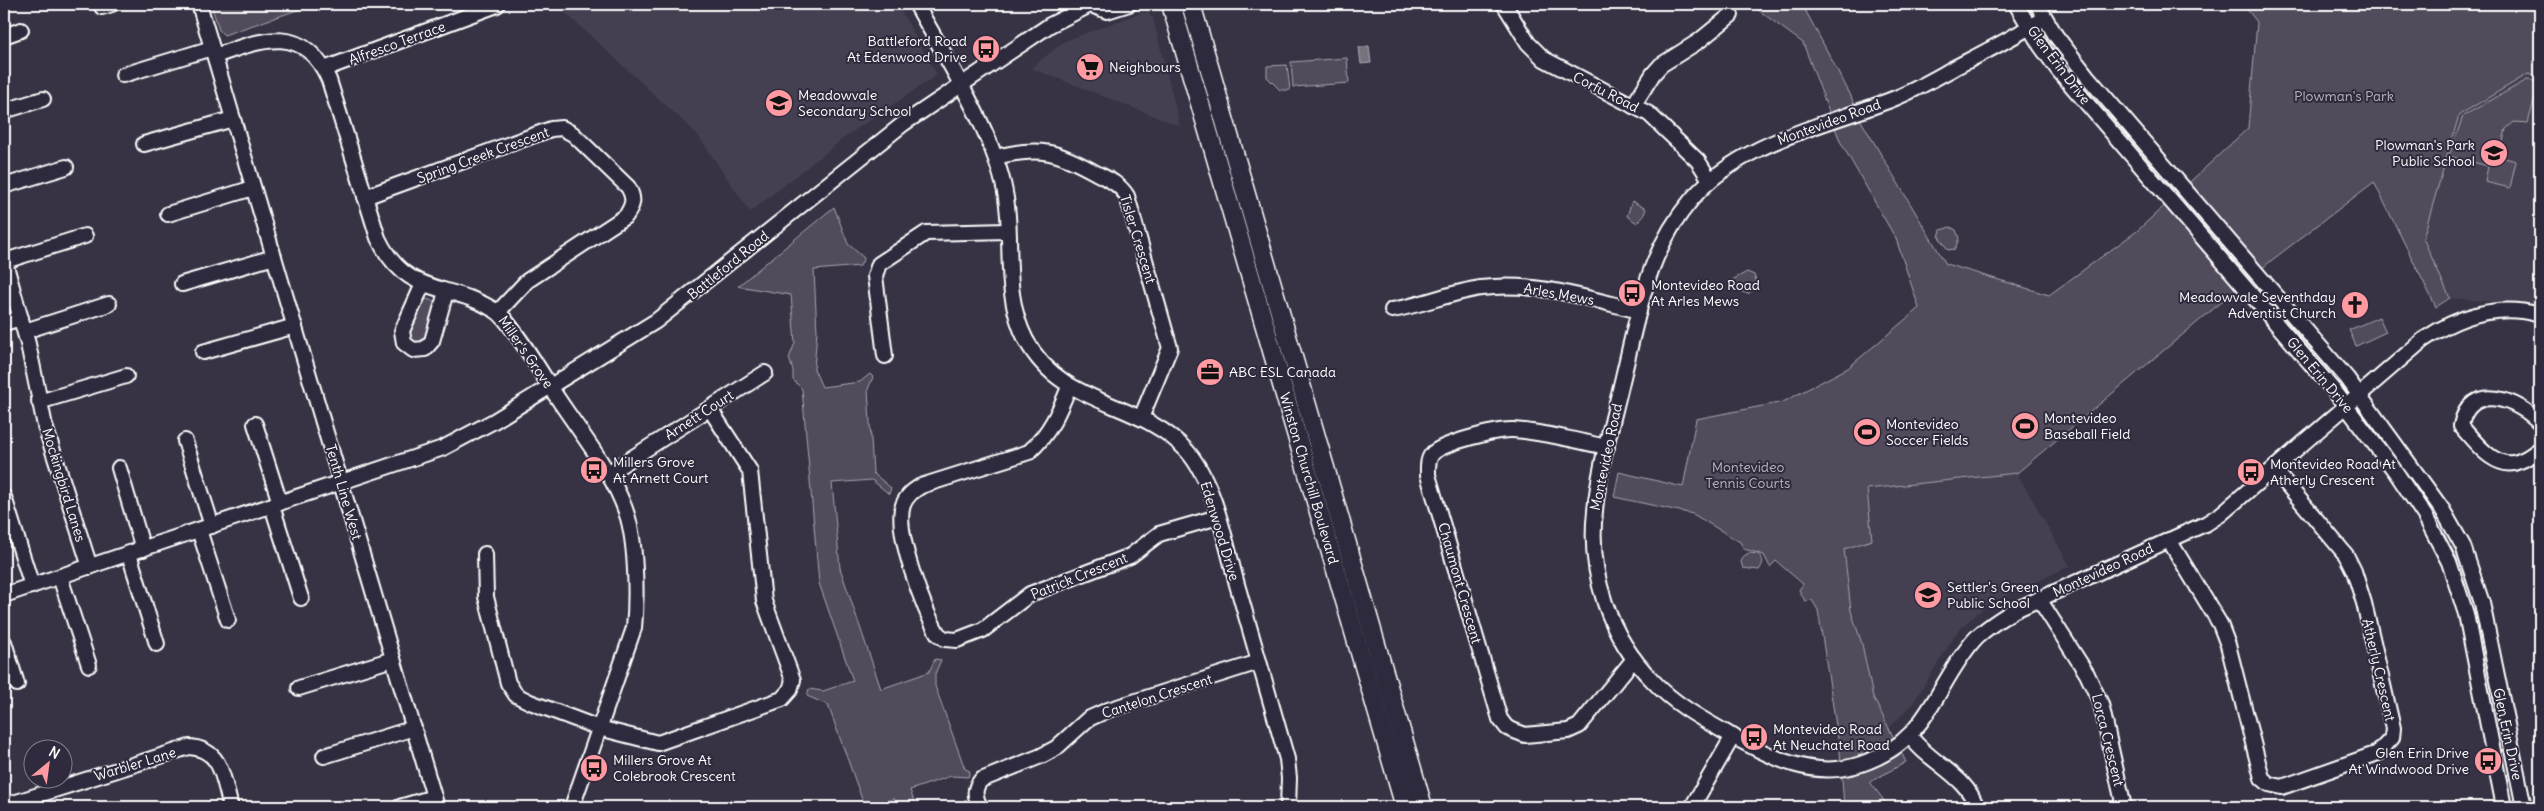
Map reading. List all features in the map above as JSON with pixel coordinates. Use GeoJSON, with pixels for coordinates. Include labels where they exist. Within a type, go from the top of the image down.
{"type":"FeatureCollection","features":[{"type":"Feature","properties":{"kind":"main road","name":"Winston Churchill Boulevard"},"geometry":{"type":"LineString","coordinates":[[1172,4],[1405,807]]}},
{"type":"Feature","properties":{"kind":"main road","name":"Winston Churchill Boulevard"},"geometry":{"type":"LineString","coordinates":[[1191,4],[1423,807]]}},
{"type":"Feature","properties":{"kind":"street","name":"Tenth Line West"},"geometry":{"type":"LineString","coordinates":[[199,4],[436,802],[400,807]]}},
{"type":"Feature","properties":{"kind":"street","name":"Edenwood Drive"},"geometry":{"type":"LineString","coordinates":[[916,4],[961,86],[996,158],[1004,185],[1010,287],[1019,324],[1041,363],[1069,387],[1141,418],[1161,429],[1187,451],[1203,474],[1218,517],[1287,758],[1288,807]]}},
{"type":"Feature","properties":{"kind":"street","name":"Battleford Road"},"geometry":{"type":"LineString","coordinates":[[4,595],[341,483],[459,441],[656,322],[707,283],[874,145],[1050,25],[1092,4],[1107,11],[1129,4]]}},
{"type":"Feature","properties":{"kind":"street","name":"Corfu Road"},"geometry":{"type":"LineString","coordinates":[[1504,4],[1528,43],[1544,59],[1649,114],[1669,130],[1698,160],[1710,180]]}},
{"type":"Feature","properties":{"kind":"street","name":"Glen Erin Drive"},"geometry":{"type":"LineString","coordinates":[[2016,4],[2029,28],[2059,71],[2347,406],[2412,497],[2449,562],[2466,614],[2504,807]]}},
{"type":"Feature","properties":{"kind":"street","name":"Glen Erin Drive"},"geometry":{"type":"LineString","coordinates":[[2037,4],[2044,18],[2087,76],[2360,395],[2430,490],[2462,546],[2482,603],[2524,807]]}},
{"type":"Feature","properties":{"kind":"street","name":"Alfresco Terrace"},"geometry":{"type":"LineString","coordinates":[[324,69],[497,5]]}},
{"type":"Feature","properties":{"kind":"street"},"geometry":{"type":"LineString","coordinates":[[1633,106],[1653,74],[1661,65],[1699,41],[1731,15]]}},
{"type":"Feature","properties":{"kind":"street","name":"Montevideo Road"},"geometry":{"type":"LineString","coordinates":[[2044,18],[2029,28],[1895,98],[1769,144],[1741,159],[1710,180],[1694,197],[1664,238],[1645,283],[1607,447],[1594,513],[1593,544],[1596,573],[1615,627],[1634,659],[1652,681],[1674,700],[1733,736],[1782,762],[1804,768],[1825,770],[1846,768],[1867,762],[1889,752],[1910,736],[1924,719],[1975,639],[2012,611],[2169,540],[2221,514],[2424,340],[2444,326],[2460,319],[2496,311],[2540,315]]}},
{"type":"Feature","properties":{"kind":"street"},"geometry":{"type":"LineString","coordinates":[[4,36],[21,30]]}},
{"type":"Feature","properties":{"kind":"street","name":"Miller's Grove"},"geometry":{"type":"LineString","coordinates":[[213,52],[262,40],[286,40],[302,47],[316,58],[324,69],[365,197],[386,255],[403,273],[423,284],[474,299],[498,312],[607,474],[629,520],[636,610],[634,628],[572,807]]}},
{"type":"Feature","properties":{"kind":"street"},"geometry":{"type":"LineString","coordinates":[[123,75],[213,52]]}},
{"type":"Feature","properties":{"kind":"street"},"geometry":{"type":"LineString","coordinates":[[4,111],[43,99]]}},
{"type":"Feature","properties":{"kind":"street"},"geometry":{"type":"LineString","coordinates":[[144,144],[233,119]]}},
{"type":"Feature","properties":{"kind":"street","name":"Spring Creek Crescent"},"geometry":{"type":"LineString","coordinates":[[365,197],[551,129],[562,128],[574,134],[628,187],[632,195],[633,206],[626,216],[527,281],[498,312]]}},
{"type":"Feature","properties":{"kind":"street","name":"Tisler Crescent"},"geometry":{"type":"LineString","coordinates":[[996,158],[1034,151],[1066,156],[1113,182],[1122,189],[1126,196],[1170,348],[1141,418]]}},
{"type":"Feature","properties":{"kind":"street"},"geometry":{"type":"LineString","coordinates":[[4,186],[66,167]]}},
{"type":"Feature","properties":{"kind":"street"},"geometry":{"type":"LineString","coordinates":[[168,214],[253,188]]}},
{"type":"Feature","properties":{"kind":"street"},"geometry":{"type":"LineString","coordinates":[[885,356],[875,276],[879,264],[926,233],[1008,231]]}},
{"type":"Feature","properties":{"kind":"street","name":"Mockingbird Lanes"},"geometry":{"type":"LineString","coordinates":[[85,236],[4,260],[23,324],[39,402],[90,567]]}},
{"type":"Feature","properties":{"kind":"street"},"geometry":{"type":"LineString","coordinates":[[182,284],[274,257]]}},
{"type":"Feature","properties":{"kind":"street"},"geometry":{"type":"LineString","coordinates":[[423,284],[402,331],[404,343],[413,350],[425,349],[432,341],[446,292]]}},
{"type":"Feature","properties":{"kind":"street","name":"Arles Mews"},"geometry":{"type":"LineString","coordinates":[[1392,310],[1430,303],[1479,288],[1526,286],[1558,291],[1639,311]]}},
{"type":"Feature","properties":{"kind":"street"},"geometry":{"type":"LineString","coordinates":[[4,323],[23,324],[109,304]]}},
{"type":"Feature","properties":{"kind":"street"},"geometry":{"type":"LineString","coordinates":[[203,352],[295,326]]}},
{"type":"Feature","properties":{"kind":"street","name":"Arnett Court"},"geometry":{"type":"LineString","coordinates":[[607,474],[765,373]]}},
{"type":"Feature","properties":{"kind":"street"},"geometry":{"type":"LineString","coordinates":[[39,402],[126,376]]}},
{"type":"Feature","properties":{"kind":"street","name":"Patrick Crescent"},"geometry":{"type":"LineString","coordinates":[[1069,387],[1052,428],[1029,452],[921,486],[908,495],[902,507],[908,561],[938,634],[945,639],[957,640],[983,630],[1030,594],[1130,556],[1158,534],[1218,517]]}},
{"type":"Feature","properties":{"kind":"street"},"geometry":{"type":"LineString","coordinates":[[2540,423],[2529,411],[2507,401],[2490,397],[2469,407],[2462,418],[2461,426],[2473,440],[2498,462],[2510,464],[2520,461],[2540,449]]}},
{"type":"Feature","properties":{"kind":"street"},"geometry":{"type":"LineString","coordinates":[[485,554],[486,597],[508,683],[516,694],[530,702],[599,728],[658,744],[782,699],[790,690],[793,680],[761,587],[750,470],[710,409]]}},
{"type":"Feature","properties":{"kind":"street"},"geometry":{"type":"LineString","coordinates":[[255,424],[302,598]]}},
{"type":"Feature","properties":{"kind":"street","name":"Chaumont Crescent"},"geometry":{"type":"LineString","coordinates":[[1607,447],[1526,431],[1510,430],[1442,447],[1431,454],[1428,464],[1428,475],[1500,719],[1507,728],[1525,735],[1558,734],[1579,726],[1634,659]]}},
{"type":"Feature","properties":{"kind":"street"},"geometry":{"type":"LineString","coordinates":[[185,441],[228,620]]}},
{"type":"Feature","properties":{"kind":"street"},"geometry":{"type":"LineString","coordinates":[[119,468],[143,549]]}},
{"type":"Feature","properties":{"kind":"street","name":"Atherly Crescent"},"geometry":{"type":"LineString","coordinates":[[2169,540],[2220,624],[2228,645],[2262,778],[2269,784],[2282,787],[2378,753],[2392,738],[2393,728],[2359,585],[2346,555],[2274,469]]}},
{"type":"Feature","properties":{"kind":"street"},"geometry":{"type":"LineString","coordinates":[[4,497],[32,586]]}},
{"type":"Feature","properties":{"kind":"street"},"geometry":{"type":"LineString","coordinates":[[129,554],[157,644]]}},
{"type":"Feature","properties":{"kind":"street"},"geometry":{"type":"LineString","coordinates":[[60,577],[88,665]]}},
{"type":"Feature","properties":{"kind":"street","name":"Lorca Crescent"},"geometry":{"type":"LineString","coordinates":[[2039,599],[2095,688],[2101,704],[2124,807]]}},
{"type":"Feature","properties":{"kind":"street"},"geometry":{"type":"LineString","coordinates":[[4,642],[17,684]]}},
{"type":"Feature","properties":{"kind":"street"},"geometry":{"type":"LineString","coordinates":[[299,688],[393,659]]}},
{"type":"Feature","properties":{"kind":"street","name":"Cantelon Crescent"},"geometry":{"type":"LineString","coordinates":[[980,807],[975,794],[976,786],[981,780],[1048,752],[1088,719],[1128,703],[1259,662]]}},
{"type":"Feature","properties":{"kind":"street"},"geometry":{"type":"LineString","coordinates":[[324,756],[414,728]]}},
{"type":"Feature","properties":{"kind":"street"},"geometry":{"type":"LineString","coordinates":[[1692,807],[1733,736]]}},
{"type":"Feature","properties":{"kind":"street"},"geometry":{"type":"LineString","coordinates":[[1910,736],[1918,748],[1966,788],[1976,807]]}},
{"type":"Feature","properties":{"kind":"street","name":"Warbler Lane"},"geometry":{"type":"LineString","coordinates":[[4,806],[189,748],[202,748],[215,758],[231,807]]}},
{"type":"Feature","properties":{"kind":"shaded area","name":"Meadowvale Secondary School"},"geometry":{"type":"Polygon","coordinates":[[[556,4],[897,4],[937,75],[852,132],[750,212],[697,134],[556,4]]]}},
{"type":"Feature","properties":{"kind":"shaded area"},"geometry":{"type":"Polygon","coordinates":[[[1149,12],[1151,18],[1153,18],[1180,126],[1031,68],[1065,41],[1140,13],[1149,12]]]}},
{"type":"Feature","properties":{"kind":"shaded area"},"geometry":{"type":"Polygon","coordinates":[[[1369,46],[1371,63],[1361,64],[1359,47],[1369,46]]]}},
{"type":"Feature","properties":{"kind":"shaded area","name":"Plowman's Park Public School"},"geometry":{"type":"Polygon","coordinates":[[[2528,74],[2540,78],[2540,306],[2450,298],[2423,238],[2459,115],[2528,74]]]}},
{"type":"Feature","properties":{"kind":"shaded area","name":"Settler's Green Public School"},"geometry":{"type":"Polygon","coordinates":[[[2017,473],[2070,566],[1993,602],[1971,618],[1957,632],[1913,703],[1888,729],[1873,697],[1862,644],[1851,611],[1844,548],[1872,540],[1867,488],[2017,473]]]}},
{"type":"Feature","properties":{"kind":"green space"},"geometry":{"type":"Polygon","coordinates":[[[211,4],[315,4],[224,35],[219,30],[211,4]]]}},
{"type":"Feature","properties":{"kind":"green space"},"geometry":{"type":"Polygon","coordinates":[[[1750,4],[1802,4],[1850,94],[1860,119],[1946,264],[2049,295],[2137,231],[2248,128],[2257,22],[2243,4],[2540,4],[2540,78],[2528,74],[2459,115],[2423,238],[2450,298],[2436,307],[2374,182],[2272,260],[2017,473],[1867,489],[1872,540],[1844,549],[1851,611],[1862,644],[1873,697],[1906,762],[1870,782],[1889,807],[1844,807],[1840,751],[1818,610],[1812,600],[1805,601],[1799,590],[1803,584],[1776,561],[1770,567],[1764,555],[1744,549],[1740,542],[1693,514],[1614,497],[1619,472],[1683,487],[1696,419],[1783,402],[1848,368],[1919,308],[1896,239],[1840,141],[1803,43],[1750,4]]]}},
{"type":"Feature","properties":{"kind":"green space"},"geometry":{"type":"Polygon","coordinates":[[[1347,58],[1349,83],[1293,87],[1291,62],[1347,58]]]}},
{"type":"Feature","properties":{"kind":"green space"},"geometry":{"type":"Polygon","coordinates":[[[1287,65],[1290,90],[1280,90],[1267,77],[1267,66],[1287,65]]]}},
{"type":"Feature","properties":{"kind":"green space"},"geometry":{"type":"Polygon","coordinates":[[[2527,80],[2539,82],[2528,123],[2514,122],[2506,129],[2501,150],[2505,158],[2516,161],[2510,188],[2485,182],[2488,166],[2449,156],[2463,116],[2527,80]]]}},
{"type":"Feature","properties":{"kind":"green space"},"geometry":{"type":"Polygon","coordinates":[[[1632,201],[1646,209],[1643,217],[1637,223],[1627,216],[1632,201]]]}},
{"type":"Feature","properties":{"kind":"green space"},"geometry":{"type":"Polygon","coordinates":[[[834,207],[848,244],[864,258],[860,266],[814,270],[817,332],[814,369],[822,387],[860,382],[870,374],[873,377],[868,389],[873,473],[891,488],[889,494],[872,480],[832,483],[840,568],[881,689],[929,672],[935,659],[941,660],[935,674],[935,686],[965,769],[970,771],[968,777],[951,776],[910,790],[916,807],[897,807],[894,798],[878,807],[860,807],[863,802],[828,705],[807,696],[809,689],[823,691],[853,681],[819,583],[802,389],[793,380],[793,371],[789,358],[795,343],[791,295],[738,286],[834,207]]]}},
{"type":"Feature","properties":{"kind":"green space"},"geometry":{"type":"Polygon","coordinates":[[[1950,227],[1956,230],[1959,238],[1955,249],[1948,250],[1939,237],[1941,230],[1950,227]]]}},
{"type":"Feature","properties":{"kind":"green space"},"geometry":{"type":"Polygon","coordinates":[[[1747,272],[1754,275],[1758,285],[1748,294],[1737,290],[1730,281],[1747,272]]]}},
{"type":"Feature","properties":{"kind":"green space"},"geometry":{"type":"Polygon","coordinates":[[[423,298],[436,302],[429,332],[423,342],[418,345],[408,337],[423,298]]]}},
{"type":"Feature","properties":{"kind":"green space"},"geometry":{"type":"Polygon","coordinates":[[[2379,317],[2386,332],[2356,346],[2349,330],[2379,317]]]}},
{"type":"Feature","properties":{"kind":"green space"},"geometry":{"type":"Polygon","coordinates":[[[1749,553],[1758,554],[1761,558],[1763,562],[1759,570],[1743,568],[1741,562],[1744,556],[1749,553]]]}},
{"type":"Feature","properties":{"kind":"place","name":"Battleford Road At Edenwood Drive"},"geometry":{"type":"Point","coordinates":[986,49]}},
{"type":"Feature","properties":{"kind":"place","name":"Neighbours"},"geometry":{"type":"Point","coordinates":[1090,67]}},
{"type":"Feature","properties":{"kind":"place","name":"Meadowvale Secondary School"},"geometry":{"type":"Point","coordinates":[779,103]}},
{"type":"Feature","properties":{"kind":"place","name":"Plowman's Park Public School"},"geometry":{"type":"Point","coordinates":[2494,153]}},
{"type":"Feature","properties":{"kind":"place","name":"Montevideo Road At Arles Mews"},"geometry":{"type":"Point","coordinates":[1632,293]}},
{"type":"Feature","properties":{"kind":"place","name":"Meadowvale Seventhday Adventist Church"},"geometry":{"type":"Point","coordinates":[2355,305]}},
{"type":"Feature","properties":{"kind":"place","name":"ABC ESL Canada"},"geometry":{"type":"Point","coordinates":[1210,372]}},
{"type":"Feature","properties":{"kind":"place","name":"Montevideo Baseball Field"},"geometry":{"type":"Point","coordinates":[2025,426]}},
{"type":"Feature","properties":{"kind":"place","name":"Montevideo Soccer Fields"},"geometry":{"type":"Point","coordinates":[1867,432]}},
{"type":"Feature","properties":{"kind":"place","name":"Millers Grove At Arnett Court"},"geometry":{"type":"Point","coordinates":[594,470]}},
{"type":"Feature","properties":{"kind":"place","name":"Montevideo Road At Atherly Crescent"},"geometry":{"type":"Point","coordinates":[2251,472]}},
{"type":"Feature","properties":{"kind":"place","name":"Settler's Green Public School"},"geometry":{"type":"Point","coordinates":[1928,595]}},
{"type":"Feature","properties":{"kind":"place","name":"Montevideo Road At Neuchatel Road"},"geometry":{"type":"Point","coordinates":[1754,737]}},
{"type":"Feature","properties":{"kind":"place","name":"Glen Erin Drive At Windwood Drive"},"geometry":{"type":"Point","coordinates":[2488,761]}},
{"type":"Feature","properties":{"kind":"place","name":"Millers Grove At Colebrook Crescent"},"geometry":{"type":"Point","coordinates":[594,768]}},
{"type":"Feature","properties":{"kind":"park label","name":"Plowman's Park"},"geometry":{"type":"Point","coordinates":[2344,96]}},
{"type":"Feature","properties":{"kind":"park label","name":"Montevideo Tennis Courts"},"geometry":{"type":"Point","coordinates":[1748,476]}}]}
